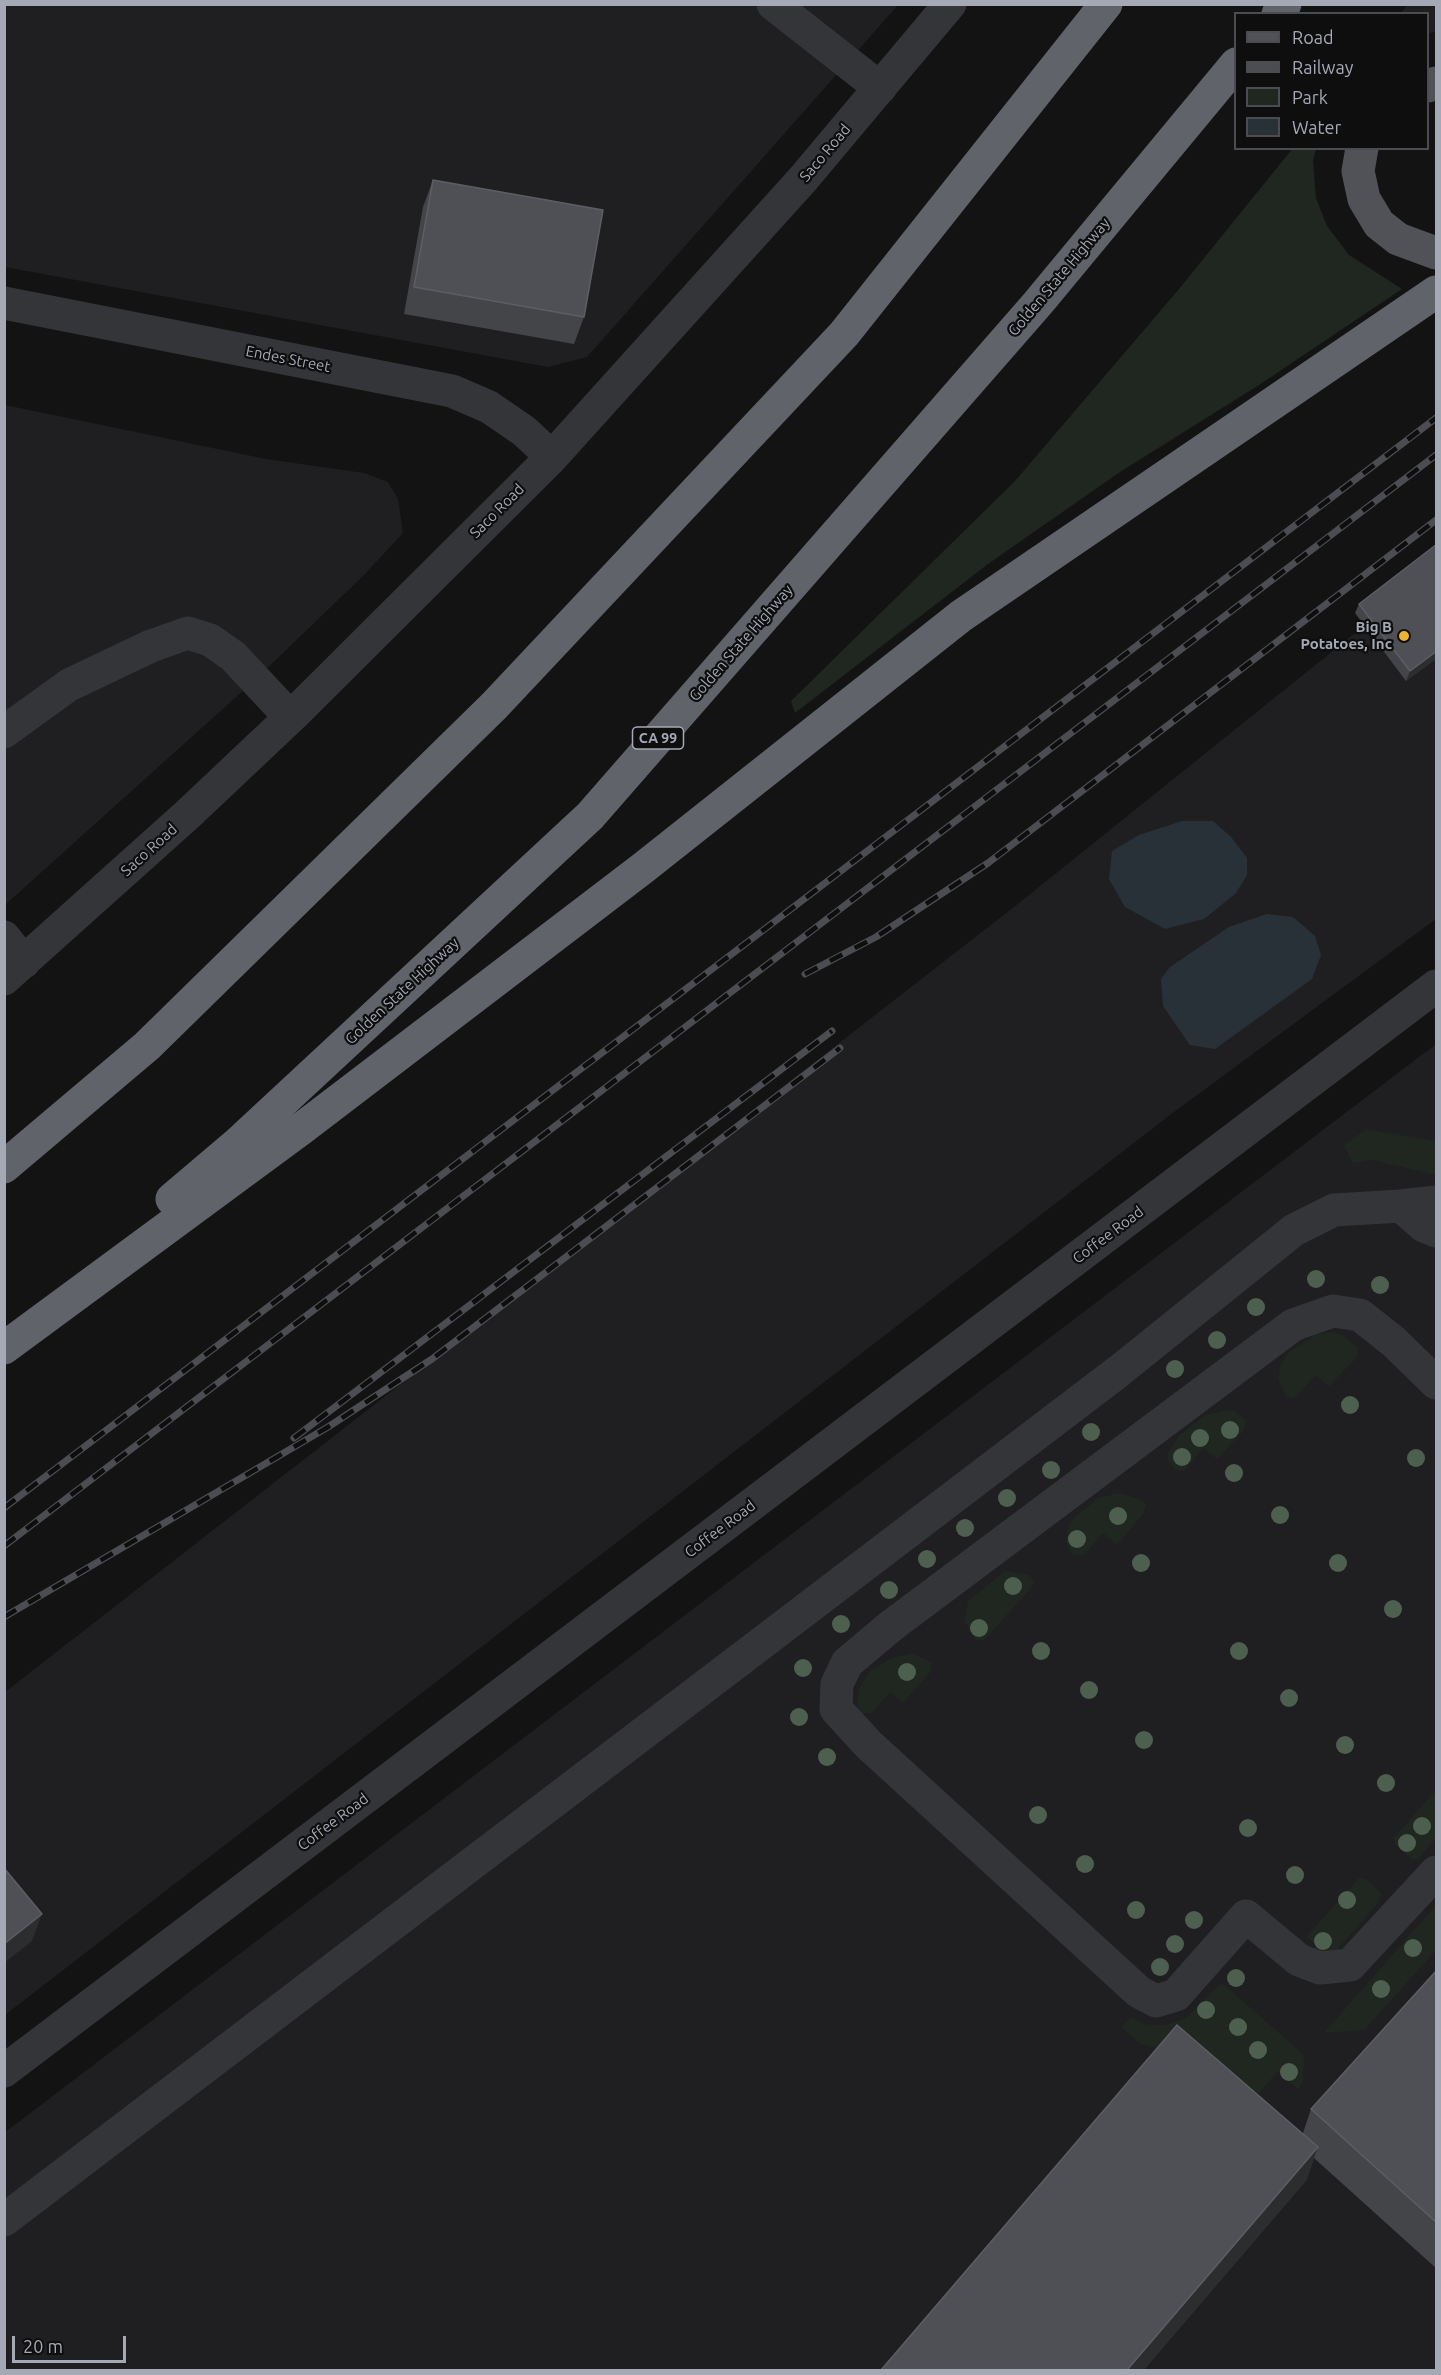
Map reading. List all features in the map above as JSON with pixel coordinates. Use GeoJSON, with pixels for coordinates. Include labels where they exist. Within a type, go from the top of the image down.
{"type":"FeatureCollection","features":[{"type":"Feature","properties":{"kind":"highway"},"geometry":{"type":"LineString","coordinates":[[4,1167],[147,1046],[494,706],[844,334],[1106,4]]}},
{"type":"Feature","properties":{"kind":"highway","name":"Golden State Highway"},"geometry":{"type":"LineString","coordinates":[[4,1338],[238,1143],[590,816],[1038,303],[1234,66]]}},
{"type":"Feature","properties":{"kind":"highway"},"geometry":{"type":"LineString","coordinates":[[4,1348],[301,1129],[595,904],[961,616],[1437,292]]}},
{"type":"Feature","properties":{"kind":"main road"},"geometry":{"type":"LineString","coordinates":[[1362,150],[1358,171],[1364,199],[1379,224],[1398,239],[1437,253]]}},
{"type":"Feature","properties":{"kind":"street"},"geometry":{"type":"LineString","coordinates":[[773,4],[880,88]]}},
{"type":"Feature","properties":{"kind":"street","name":"Saco Road"},"geometry":{"type":"LineString","coordinates":[[11,960],[187,815],[290,717],[552,457],[803,179],[950,4]]}},
{"type":"Feature","properties":{"kind":"street","name":"Endes Street"},"geometry":{"type":"LineString","coordinates":[[4,303],[453,391],[489,407],[524,431],[552,457]]}},
{"type":"Feature","properties":{"kind":"street"},"geometry":{"type":"LineString","coordinates":[[4,732],[69,684],[151,646],[188,633],[210,640],[233,656],[290,717]]}},
{"type":"Feature","properties":{"kind":"street","name":"Coffee Road"},"geometry":{"type":"LineString","coordinates":[[4,2071],[1437,986]]}},
{"type":"Feature","properties":{"kind":"street"},"geometry":{"type":"LineString","coordinates":[[4,2220],[1119,1371],[1294,1230],[1334,1210],[1437,1202]]}},
{"type":"Feature","properties":{"kind":"street"},"geometry":{"type":"LineString","coordinates":[[1401,1206],[1424,1226],[1437,1231]]}},
{"type":"Feature","properties":{"kind":"street"},"geometry":{"type":"LineString","coordinates":[[1437,1383],[1394,1342],[1360,1315],[1333,1311],[1293,1325],[891,1626],[847,1663],[837,1684],[836,1709],[868,1744],[1139,1992],[1156,2001],[1176,1995],[1246,1916],[1299,1960],[1320,1968],[1350,1965],[1437,1872]]}},
{"type":"Feature","properties":{"kind":"shaded area"},"geometry":{"type":"Polygon","coordinates":[[[1408,4],[1436,5],[1436,31],[1429,34],[1429,12],[1402,12],[1408,4]]]}},
{"type":"Feature","properties":{"kind":"shaded area"},"geometry":{"type":"Polygon","coordinates":[[[4,5],[898,5],[587,357],[548,367],[5,267],[4,5]]]}},
{"type":"Feature","properties":{"kind":"shaded area"},"geometry":{"type":"Polygon","coordinates":[[[5,405],[266,459],[364,473],[388,482],[398,499],[403,533],[364,575],[256,679],[5,905],[5,405]]]}},
{"type":"Feature","properties":{"kind":"shaded area"},"geometry":{"type":"Polygon","coordinates":[[[1436,568],[1436,919],[1170,1115],[5,2015],[5,1692],[1019,903],[1436,568]]]}},
{"type":"Feature","properties":{"kind":"shaded area"},"geometry":{"type":"Polygon","coordinates":[[[1436,1044],[1436,2370],[5,2370],[4,2133],[1436,1044]]]}},
{"type":"Feature","properties":{"kind":"green space"},"geometry":{"type":"Polygon","coordinates":[[[1291,150],[1316,150],[1313,161],[1316,198],[1327,226],[1349,255],[1402,289],[1259,385],[1120,472],[988,564],[795,713],[791,701],[1015,481],[1179,289],[1291,150]]]}},
{"type":"Feature","properties":{"kind":"green space"},"geometry":{"type":"Polygon","coordinates":[[[1366,1129],[1436,1141],[1436,1175],[1371,1160],[1353,1163],[1344,1146],[1366,1129]]]}},
{"type":"Feature","properties":{"kind":"green space"},"geometry":{"type":"Polygon","coordinates":[[[1331,1332],[1342,1335],[1355,1345],[1358,1348],[1357,1357],[1329,1386],[1315,1375],[1294,1399],[1286,1396],[1278,1379],[1280,1366],[1288,1353],[1317,1334],[1331,1332]]]}},
{"type":"Feature","properties":{"kind":"green space"},"geometry":{"type":"Polygon","coordinates":[[[1235,1411],[1246,1421],[1243,1431],[1217,1459],[1203,1448],[1184,1471],[1175,1470],[1168,1460],[1168,1453],[1179,1436],[1206,1415],[1235,1411]]]}},
{"type":"Feature","properties":{"kind":"green space"},"geometry":{"type":"Polygon","coordinates":[[[1119,1493],[1142,1500],[1146,1505],[1143,1514],[1117,1545],[1103,1533],[1083,1556],[1072,1554],[1066,1541],[1069,1524],[1098,1498],[1119,1493]]]}},
{"type":"Feature","properties":{"kind":"green space"},"geometry":{"type":"Polygon","coordinates":[[[1005,1571],[1029,1575],[1034,1581],[1032,1587],[984,1640],[976,1641],[965,1622],[968,1601],[1005,1571]]]}},
{"type":"Feature","properties":{"kind":"green space"},"geometry":{"type":"Polygon","coordinates":[[[912,1653],[932,1663],[931,1671],[903,1703],[890,1692],[872,1713],[862,1713],[857,1703],[859,1688],[870,1671],[891,1658],[912,1653]]]}},
{"type":"Feature","properties":{"kind":"green space"},"geometry":{"type":"Polygon","coordinates":[[[1436,1790],[1436,1838],[1418,1859],[1411,1859],[1395,1844],[1394,1838],[1436,1790]]]}},
{"type":"Feature","properties":{"kind":"green space"},"geometry":{"type":"Polygon","coordinates":[[[1359,1878],[1366,1879],[1381,1893],[1379,1902],[1333,1954],[1322,1953],[1307,1936],[1359,1878]]]}},
{"type":"Feature","properties":{"kind":"green space"},"geometry":{"type":"Polygon","coordinates":[[[1436,1905],[1436,1950],[1364,2030],[1324,2033],[1436,1905]]]}},
{"type":"Feature","properties":{"kind":"green space"},"geometry":{"type":"Polygon","coordinates":[[[1222,1983],[1304,2055],[1303,2082],[1298,2089],[1278,2071],[1256,2096],[1164,2050],[1141,2044],[1121,2027],[1131,2018],[1148,2025],[1165,2025],[1185,2019],[1222,1983]]]}},
{"type":"Feature","properties":{"kind":"water"},"geometry":{"type":"Polygon","coordinates":[[[1182,821],[1213,821],[1231,837],[1247,858],[1247,875],[1236,893],[1204,919],[1165,929],[1125,907],[1109,879],[1112,851],[1139,835],[1182,821]]]}},
{"type":"Feature","properties":{"kind":"water"},"geometry":{"type":"Polygon","coordinates":[[[1267,914],[1293,917],[1315,936],[1321,955],[1312,979],[1215,1049],[1190,1045],[1163,1006],[1161,979],[1170,967],[1229,927],[1267,914]]]}},
{"type":"Feature","properties":{"kind":"building"},"geometry":{"type":"Polygon","coordinates":[[[433,180],[603,210],[584,317],[414,287],[433,180]]]}},
{"type":"Feature","properties":{"kind":"building","name":"Big B Potatoes, Inc"},"geometry":{"type":"Polygon","coordinates":[[[1437,544],[1437,651],[1410,671],[1359,604],[1437,544]]]}},
{"type":"Feature","properties":{"kind":"building"},"geometry":{"type":"Polygon","coordinates":[[[4,1868],[42,1914],[4,1944],[4,1868]]]}},
{"type":"Feature","properties":{"kind":"building"},"geometry":{"type":"Polygon","coordinates":[[[1437,1970],[1437,2223],[1311,2109],[1437,1970]]]}},
{"type":"Feature","properties":{"kind":"building"},"geometry":{"type":"Polygon","coordinates":[[[1177,2025],[1318,2147],[1127,2370],[881,2370],[1177,2025]]]}},
{"type":"Feature","properties":{"kind":"railway"},"geometry":{"type":"LineString","coordinates":[[4,1508],[1436,418]]}},
{"type":"Feature","properties":{"kind":"railway"},"geometry":{"type":"LineString","coordinates":[[4,1546],[1436,455]]}},
{"type":"Feature","properties":{"kind":"railway"},"geometry":{"type":"LineString","coordinates":[[805,974],[876,937],[988,863],[1436,520]]}},
{"type":"Feature","properties":{"kind":"railway"},"geometry":{"type":"LineString","coordinates":[[294,1438],[832,1031]]}},
{"type":"Feature","properties":{"kind":"railway"},"geometry":{"type":"LineString","coordinates":[[4,1617],[328,1427],[432,1359],[840,1048]]}},
{"type":"Feature","properties":{"kind":"place","name":"Big B Potatoes, Inc"},"geometry":{"type":"Point","coordinates":[1404,636]}}]}
